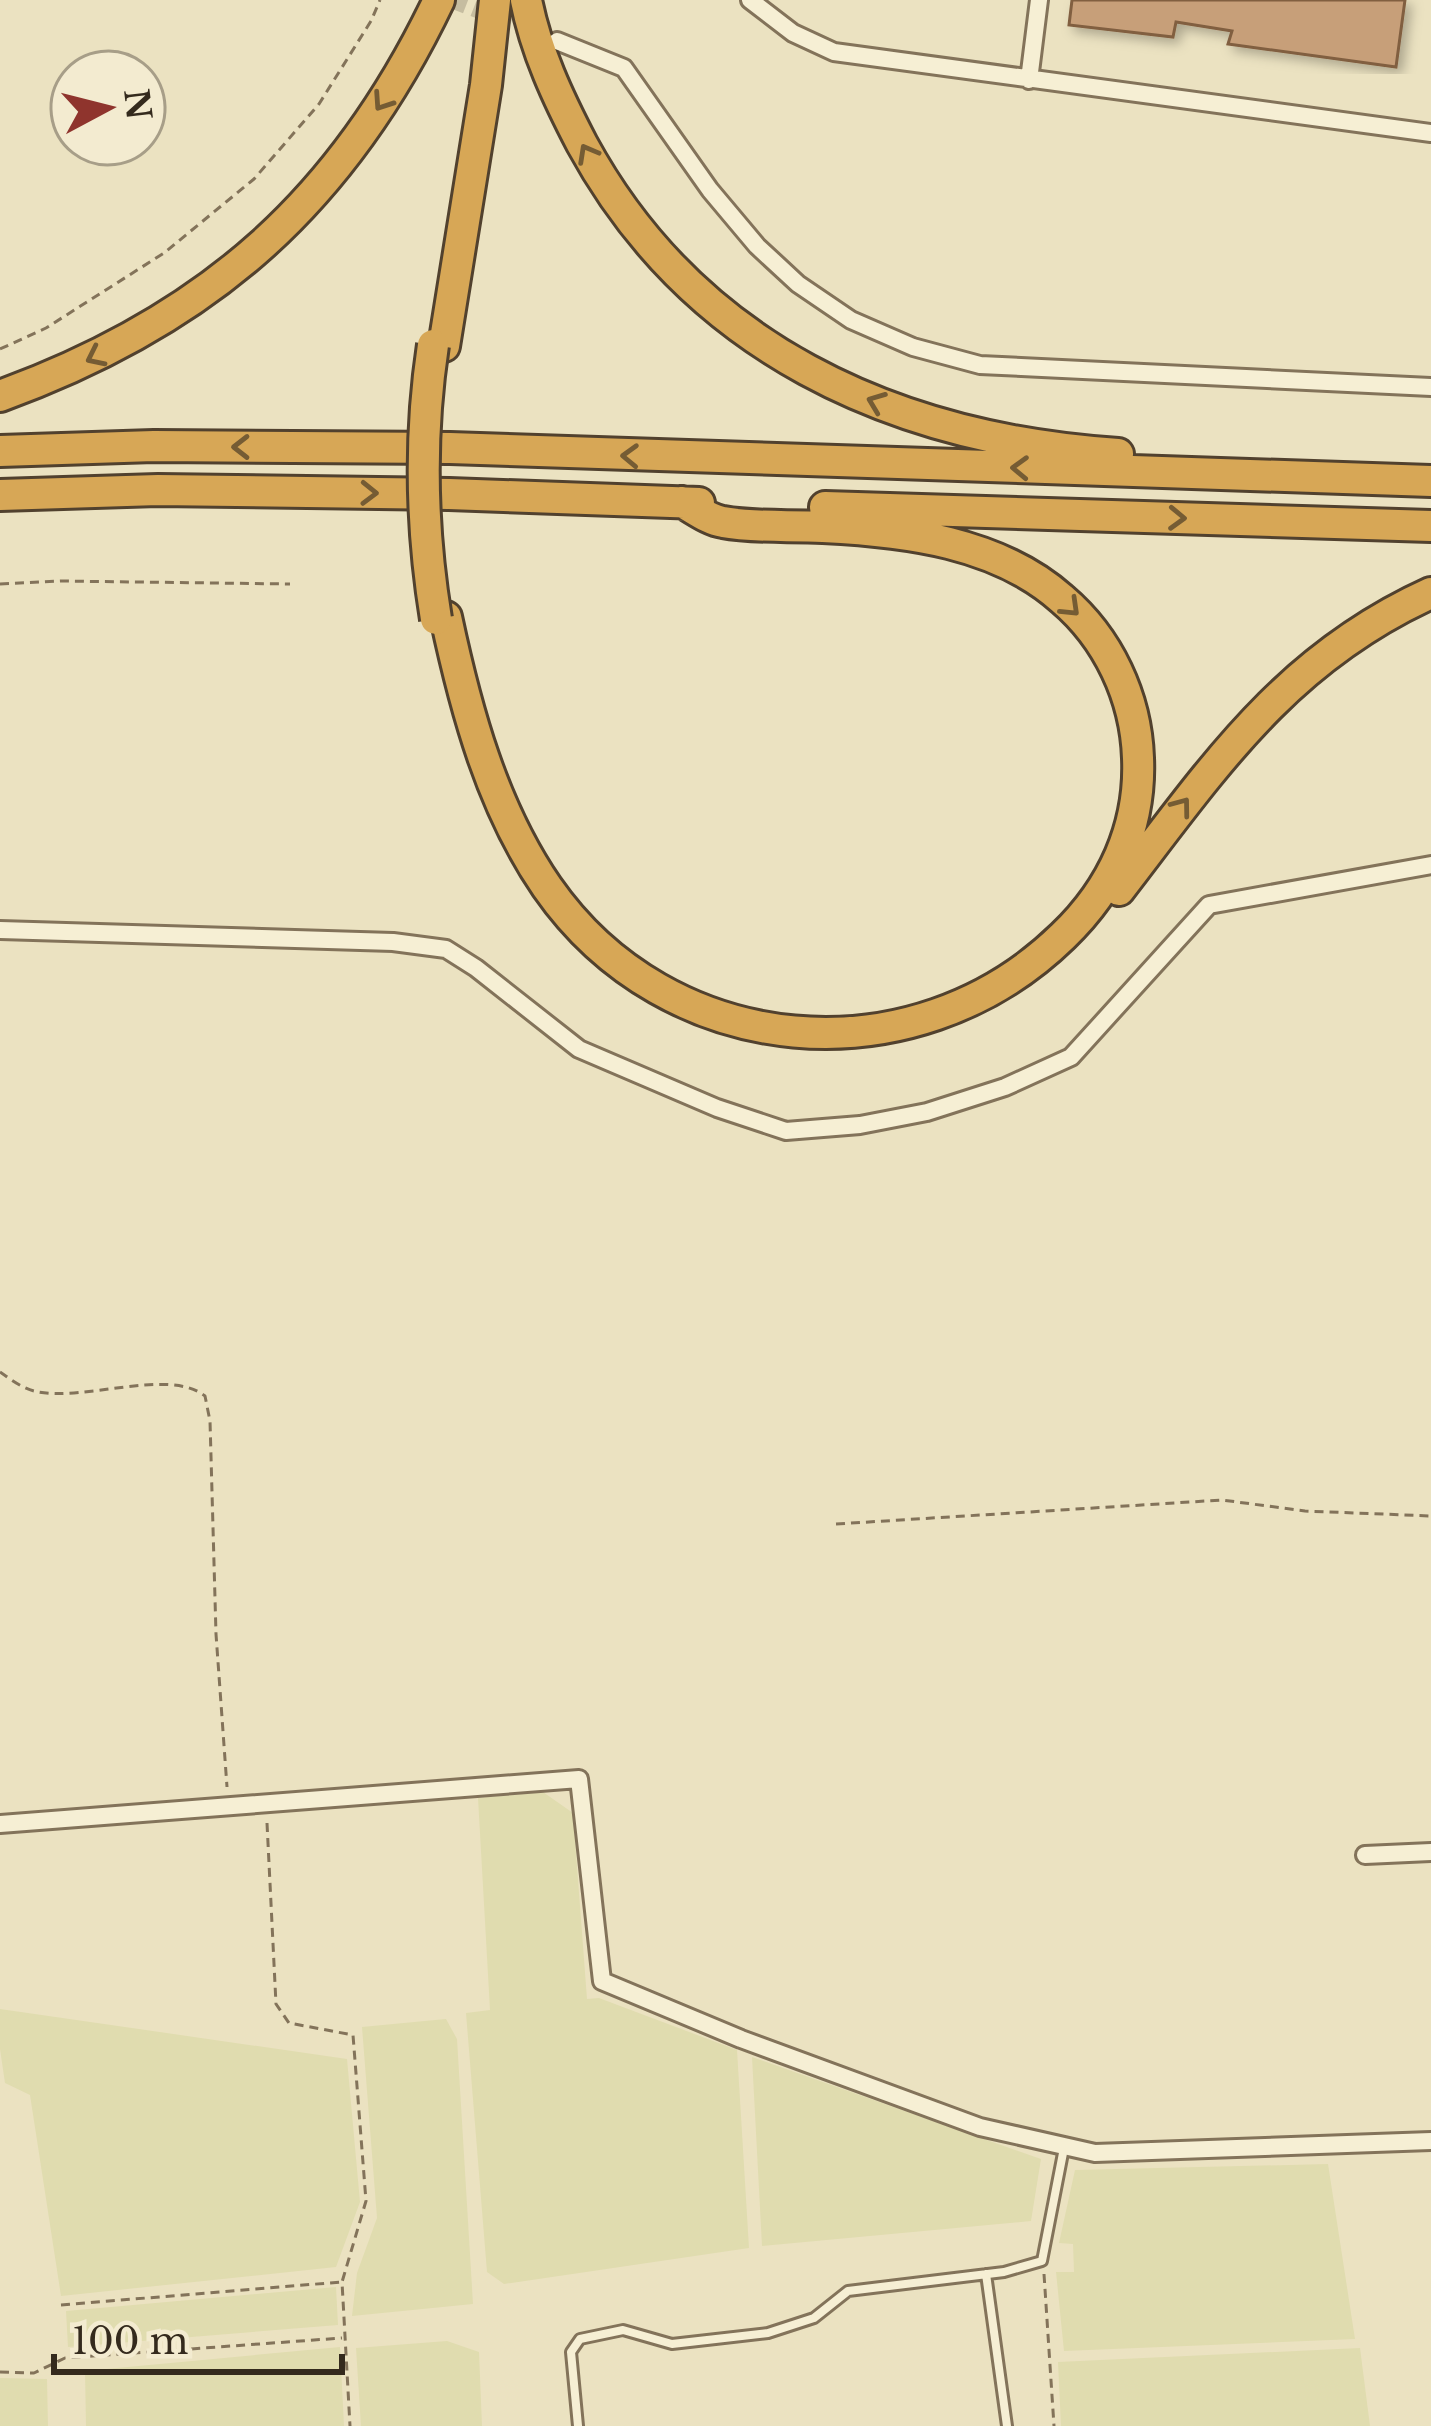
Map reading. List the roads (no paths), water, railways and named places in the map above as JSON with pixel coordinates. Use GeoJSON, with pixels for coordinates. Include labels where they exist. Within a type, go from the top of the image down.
{"type":"FeatureCollection","features":[{"type":"Feature","properties":{"kind":"highway"},"geometry":{"type":"LineString","coordinates":[[0,396],[124,343],[231,272],[284,226],[356,140],[396,82],[439,0]]}},
{"type":"Feature","properties":{"kind":"highway"},"geometry":{"type":"LineString","coordinates":[[438,345],[484,0]]}},
{"type":"Feature","properties":{"kind":"highway"},"geometry":{"type":"LineString","coordinates":[[495,0],[486,85],[426,390],[423,528],[456,710],[494,814],[540,897],[575,940],[638,992],[695,1020],[771,1040],[818,1045],[908,1036],[1011,992],[1094,920],[1196,787],[1300,675],[1338,645],[1431,593]]}},
{"type":"Feature","properties":{"kind":"highway"},"geometry":{"type":"LineString","coordinates":[[526,0],[536,43],[562,107],[597,171],[644,237],[688,283],[775,354],[845,390],[904,412],[1030,443],[1111,454],[1361,466],[1431,478]]}},
{"type":"Feature","properties":{"kind":"highway"},"geometry":{"type":"LineString","coordinates":[[0,451],[154,446],[449,448],[1431,478]]}},
{"type":"Feature","properties":{"kind":"highway"},"geometry":{"type":"LineString","coordinates":[[0,495],[158,490],[449,494],[1431,526]]}},
{"type":"Feature","properties":{"kind":"highway"},"geometry":{"type":"LineString","coordinates":[[441,618],[467,707],[528,856],[550,890],[603,951],[644,983],[734,1021],[818,1034],[880,1030],[930,1017],[979,997],[1030,965],[1075,924],[1098,895],[1126,846],[1139,785],[1137,733],[1124,683],[1096,633],[1061,598],[1022,571],[971,550],[921,536],[719,522],[682,502]]}},
{"type":"Feature","properties":{"kind":"street"},"geometry":{"type":"LineString","coordinates":[[750,0],[793,32],[834,52],[1431,133]]}},
{"type":"Feature","properties":{"kind":"street"},"geometry":{"type":"LineString","coordinates":[[1029,80],[1040,0]]}},
{"type":"Feature","properties":{"kind":"street"},"geometry":{"type":"LineString","coordinates":[[557,40],[624,68],[710,190],[757,246],[798,284],[851,320],[913,347],[980,365],[1431,387]]}},
{"type":"Feature","properties":{"kind":"street"},"geometry":{"type":"LineString","coordinates":[[0,930],[393,941],[446,949],[579,1049],[694,1099],[786,1131],[860,1125],[927,1112],[1005,1087],[1071,1057],[1209,904],[1431,865]]}},
{"type":"Feature","properties":{"kind":"street"},"geometry":{"type":"LineString","coordinates":[[0,1824],[578,1779],[602,1981],[741,2039],[980,2127],[1095,2153],[1431,2141]]}},
{"type":"Feature","properties":{"kind":"street"},"geometry":{"type":"LineString","coordinates":[[1366,1855],[1431,1852]]}},
{"type":"Feature","properties":{"kind":"lane"},"geometry":{"type":"LineString","coordinates":[[578,2426],[571,2352],[580,2339],[623,2330],[672,2344],[768,2333],[814,2318],[848,2290],[1004,2272],[1042,2261],[1064,2146]]}},
{"type":"Feature","properties":{"kind":"lane"},"geometry":{"type":"LineString","coordinates":[[986,2274],[1007,2426]]}},
{"type":"Feature","properties":{"kind":"tunnel"},"geometry":{"type":"LineString","coordinates":[[451,0],[534,32]]}}]}
